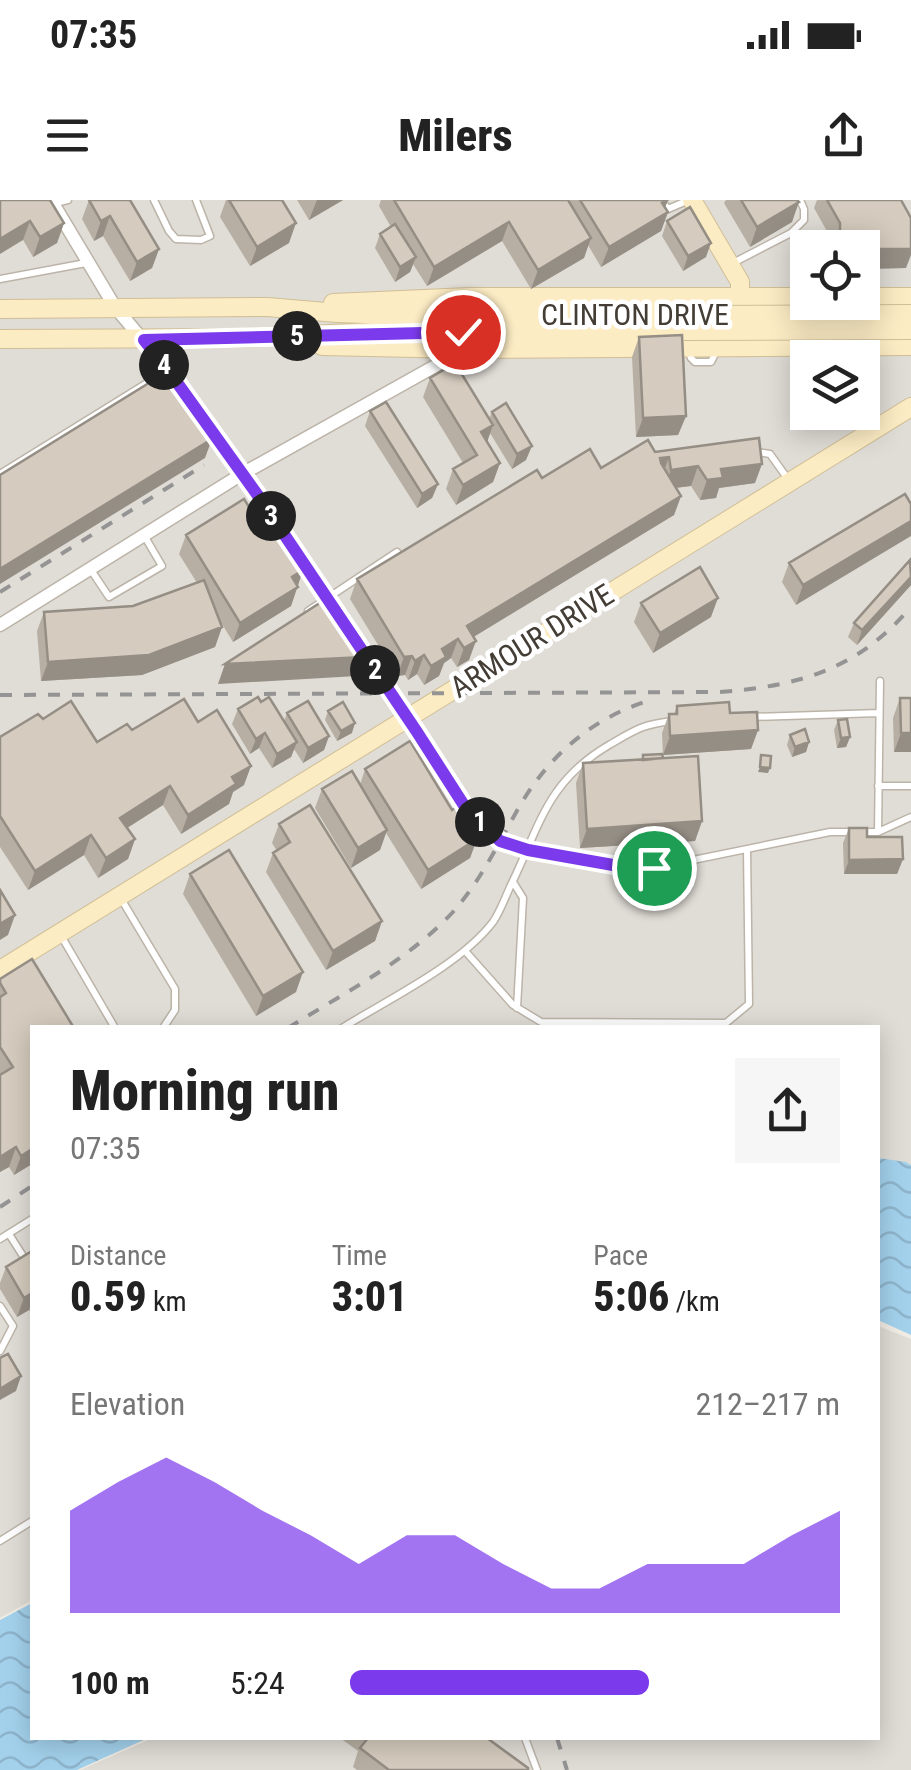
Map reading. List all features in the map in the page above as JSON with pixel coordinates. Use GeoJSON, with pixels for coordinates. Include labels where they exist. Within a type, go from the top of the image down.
{"type":"FeatureCollection","features":[{"type":"Feature","properties":{"kind":"street"},"geometry":{"type":"LineString","coordinates":[[52,202],[115,306],[168,370],[242,474],[408,719]]}},
{"type":"Feature","properties":{"kind":"street"},"geometry":{"type":"LineString","coordinates":[[698,203],[740,282],[740,347]]}},
{"type":"Feature","properties":{"kind":"street"},"geometry":{"type":"LineString","coordinates":[[880,297],[911,296]]}},
{"type":"Feature","properties":{"kind":"street"},"geometry":{"type":"LineString","coordinates":[[268,307],[470,297],[790,297]]}},
{"type":"Feature","properties":{"kind":"street","name":"CLINTON DRIVE"},"geometry":{"type":"LineString","coordinates":[[0,309],[268,307],[685,331],[911,314]]}},
{"type":"Feature","properties":{"kind":"street","name":"CLINTON DRIVE"},"geometry":{"type":"LineString","coordinates":[[0,340],[244,338],[374,332],[911,330]]}},
{"type":"Feature","properties":{"kind":"street"},"geometry":{"type":"LineString","coordinates":[[244,338],[274,344],[465,349],[685,331],[716,348],[911,346]]}},
{"type":"Feature","properties":{"kind":"street"},"geometry":{"type":"LineString","coordinates":[[0,625],[242,474],[465,349]]}},
{"type":"Feature","properties":{"kind":"street","name":"ARMOUR DRIVE"},"geometry":{"type":"LineString","coordinates":[[0,970],[911,408]]}},
{"type":"Feature","properties":{"kind":"lane"},"geometry":{"type":"LineString","coordinates":[[52,202],[68,200]]}},
{"type":"Feature","properties":{"kind":"lane"},"geometry":{"type":"LineString","coordinates":[[154,200],[168,231],[176,239],[201,240],[210,236],[196,200]]}},
{"type":"Feature","properties":{"kind":"lane"},"geometry":{"type":"LineString","coordinates":[[660,200],[668,208],[698,203]]}},
{"type":"Feature","properties":{"kind":"lane"},"geometry":{"type":"LineString","coordinates":[[730,265],[791,233],[804,220],[800,200]]}},
{"type":"Feature","properties":{"kind":"lane"},"geometry":{"type":"LineString","coordinates":[[0,279],[88,262]]}},
{"type":"Feature","properties":{"kind":"lane"},"geometry":{"type":"LineString","coordinates":[[0,474],[168,370]]}},
{"type":"Feature","properties":{"kind":"lane"},"geometry":{"type":"LineString","coordinates":[[747,452],[770,454],[790,483]]}},
{"type":"Feature","properties":{"kind":"lane"},"geometry":{"type":"LineString","coordinates":[[91,569],[109,597],[162,566],[144,537]]}},
{"type":"Feature","properties":{"kind":"lane"},"geometry":{"type":"LineString","coordinates":[[297,618],[397,552]]}},
{"type":"Feature","properties":{"kind":"lane"},"geometry":{"type":"LineString","coordinates":[[878,832],[880,680]]}},
{"type":"Feature","properties":{"kind":"lane"},"geometry":{"type":"LineString","coordinates":[[745,717],[879,713]]}},
{"type":"Feature","properties":{"kind":"lane"},"geometry":{"type":"LineString","coordinates":[[408,719],[467,810],[500,841],[528,850],[654,868],[830,832],[878,832],[911,817]]}},
{"type":"Feature","properties":{"kind":"lane"},"geometry":{"type":"LineString","coordinates":[[347,1025],[466,952],[494,919],[558,788],[590,757],[646,724],[676,721]]}},
{"type":"Feature","properties":{"kind":"lane"},"geometry":{"type":"LineString","coordinates":[[878,786],[911,786]]}},
{"type":"Feature","properties":{"kind":"lane"},"geometry":{"type":"LineString","coordinates":[[466,952],[517,1008],[541,1022],[726,1022],[749,1004],[747,849]]}},
{"type":"Feature","properties":{"kind":"lane"},"geometry":{"type":"LineString","coordinates":[[512,882],[522,898],[517,1008]]}},
{"type":"Feature","properties":{"kind":"lane"},"geometry":{"type":"LineString","coordinates":[[120,896],[175,989],[175,1010],[165,1025]]}},
{"type":"Feature","properties":{"kind":"lane"},"geometry":{"type":"LineString","coordinates":[[60,933],[113,1025]]}},
{"type":"Feature","properties":{"kind":"lane"},"geometry":{"type":"LineString","coordinates":[[0,1239],[30,1220]]}},
{"type":"Feature","properties":{"kind":"lane"},"geometry":{"type":"LineString","coordinates":[[9,1234],[23,1256]]}},
{"type":"Feature","properties":{"kind":"lane"},"geometry":{"type":"LineString","coordinates":[[0,1306],[13,1326],[0,1351]]}},
{"type":"Feature","properties":{"kind":"lane"},"geometry":{"type":"LineString","coordinates":[[0,1542],[30,1522]]}},
{"type":"Feature","properties":{"kind":"lane"},"geometry":{"type":"LineString","coordinates":[[526,1740],[537,1770]]}},
{"type":"Feature","properties":{"kind":"shaded area"},"geometry":{"type":"Polygon","coordinates":[[[0,200],[911,200],[911,1167],[880,1160],[880,1025],[30,1025],[30,1601],[0,1618],[0,200]]]}},
{"type":"Feature","properties":{"kind":"shaded area"},"geometry":{"type":"Polygon","coordinates":[[[880,1327],[911,1339],[911,1770],[80,1770],[148,1740],[880,1740],[880,1327]]]}},
{"type":"Feature","properties":{"kind":"water"},"geometry":{"type":"Polygon","coordinates":[[[880,1158],[911,1165],[911,1335],[880,1321],[880,1158]]]}},
{"type":"Feature","properties":{"kind":"water"},"geometry":{"type":"Polygon","coordinates":[[[30,1604],[30,1740],[144,1740],[77,1770],[0,1770],[0,1620],[30,1604]]]}},
{"type":"Feature","properties":{"kind":"building"},"geometry":{"type":"Polygon","coordinates":[[[0,200],[50,200],[64,223],[40,237],[30,221],[0,239],[0,200]]]}},
{"type":"Feature","properties":{"kind":"building"},"geometry":{"type":"Polygon","coordinates":[[[89,200],[130,200],[159,249],[137,262],[110,216],[101,221],[89,200]]]}},
{"type":"Feature","properties":{"kind":"building"},"geometry":{"type":"Polygon","coordinates":[[[229,200],[282,200],[296,223],[257,247],[229,200]]]}},
{"type":"Feature","properties":{"kind":"building"},"geometry":{"type":"Polygon","coordinates":[[[394,200],[568,200],[591,238],[538,270],[509,222],[434,267],[394,200]]]}},
{"type":"Feature","properties":{"kind":"building"},"geometry":{"type":"Polygon","coordinates":[[[580,200],[667,200],[662,203],[668,212],[609,247],[580,200]]]}},
{"type":"Feature","properties":{"kind":"building"},"geometry":{"type":"Polygon","coordinates":[[[741,200],[797,200],[799,202],[757,227],[741,200]]]}},
{"type":"Feature","properties":{"kind":"building"},"geometry":{"type":"Polygon","coordinates":[[[827,200],[901,200],[911,218],[911,249],[880,249],[880,230],[840,230],[827,200]]]}},
{"type":"Feature","properties":{"kind":"building"},"geometry":{"type":"Polygon","coordinates":[[[690,207],[711,243],[688,256],[667,221],[690,207]]]}},
{"type":"Feature","properties":{"kind":"building"},"geometry":{"type":"Polygon","coordinates":[[[395,224],[416,257],[400,267],[380,234],[395,224]]]}},
{"type":"Feature","properties":{"kind":"building"},"geometry":{"type":"Polygon","coordinates":[[[682,335],[686,416],[643,418],[639,337],[682,335]]]}},
{"type":"Feature","properties":{"kind":"building"},"geometry":{"type":"Polygon","coordinates":[[[455,363],[493,425],[481,432],[500,463],[463,485],[453,469],[477,455],[430,378],[455,363]]]}},
{"type":"Feature","properties":{"kind":"building"},"geometry":{"type":"Polygon","coordinates":[[[170,370],[212,439],[0,569],[0,475],[170,370]]]}},
{"type":"Feature","properties":{"kind":"building"},"geometry":{"type":"Polygon","coordinates":[[[386,402],[438,484],[422,494],[370,411],[386,402]]]}},
{"type":"Feature","properties":{"kind":"building"},"geometry":{"type":"Polygon","coordinates":[[[506,403],[532,446],[517,454],[492,412],[506,403]]]}},
{"type":"Feature","properties":{"kind":"building"},"geometry":{"type":"Polygon","coordinates":[[[759,438],[762,464],[721,469],[723,478],[707,480],[698,466],[671,470],[669,457],[660,458],[681,496],[467,626],[476,641],[464,648],[458,639],[442,649],[446,657],[431,666],[424,655],[415,661],[412,656],[404,657],[357,579],[537,470],[542,478],[590,449],[601,468],[648,440],[655,452],[759,438]]]}},
{"type":"Feature","properties":{"kind":"building"},"geometry":{"type":"Polygon","coordinates":[[[905,494],[911,504],[911,521],[803,585],[789,563],[905,494]]]}},
{"type":"Feature","properties":{"kind":"building"},"geometry":{"type":"Polygon","coordinates":[[[244,499],[258,521],[269,514],[303,570],[292,577],[298,587],[240,623],[186,535],[244,499]]]}},
{"type":"Feature","properties":{"kind":"building"},"geometry":{"type":"Polygon","coordinates":[[[910,560],[911,577],[862,630],[854,623],[910,560]]]}},
{"type":"Feature","properties":{"kind":"building"},"geometry":{"type":"Polygon","coordinates":[[[700,567],[718,598],[660,633],[641,603],[700,567]]]}},
{"type":"Feature","properties":{"kind":"building"},"geometry":{"type":"Polygon","coordinates":[[[204,580],[222,627],[149,655],[48,662],[44,612],[133,606],[204,580]]]}},
{"type":"Feature","properties":{"kind":"building"},"geometry":{"type":"Polygon","coordinates":[[[326,599],[364,657],[225,664],[326,599]]]}},
{"type":"Feature","properties":{"kind":"building"},"geometry":{"type":"Polygon","coordinates":[[[258,697],[261,702],[269,697],[297,742],[277,754],[265,733],[256,739],[238,709],[258,697]]]}},
{"type":"Feature","properties":{"kind":"building"},"geometry":{"type":"Polygon","coordinates":[[[900,698],[911,698],[911,733],[901,733],[900,698]]]}},
{"type":"Feature","properties":{"kind":"building"},"geometry":{"type":"Polygon","coordinates":[[[184,699],[198,722],[217,710],[251,766],[232,777],[236,784],[188,815],[170,786],[120,818],[135,839],[106,858],[91,835],[35,871],[0,816],[0,737],[38,714],[43,719],[71,701],[97,742],[127,724],[132,730],[184,699]]]}},
{"type":"Feature","properties":{"kind":"building"},"geometry":{"type":"Polygon","coordinates":[[[308,701],[329,736],[308,748],[287,713],[308,701]]]}},
{"type":"Feature","properties":{"kind":"building"},"geometry":{"type":"Polygon","coordinates":[[[343,702],[355,723],[341,731],[328,711],[343,702]]]}},
{"type":"Feature","properties":{"kind":"building"},"geometry":{"type":"Polygon","coordinates":[[[729,702],[730,713],[757,712],[758,730],[670,736],[669,714],[677,714],[677,706],[729,702]]]}},
{"type":"Feature","properties":{"kind":"building"},"geometry":{"type":"Polygon","coordinates":[[[847,719],[850,737],[841,738],[838,720],[847,719]]]}},
{"type":"Feature","properties":{"kind":"building"},"geometry":{"type":"Polygon","coordinates":[[[805,729],[809,742],[795,747],[790,735],[805,729]]]}},
{"type":"Feature","properties":{"kind":"building"},"geometry":{"type":"Polygon","coordinates":[[[410,741],[452,810],[457,807],[477,839],[428,870],[365,769],[410,741]]]}},
{"type":"Feature","properties":{"kind":"building"},"geometry":{"type":"Polygon","coordinates":[[[662,754],[663,758],[643,760],[643,755],[662,754]]]}},
{"type":"Feature","properties":{"kind":"building"},"geometry":{"type":"Polygon","coordinates":[[[761,755],[771,756],[770,768],[760,767],[761,755]]]}},
{"type":"Feature","properties":{"kind":"building"},"geometry":{"type":"Polygon","coordinates":[[[698,756],[702,821],[587,829],[583,763],[698,756]]]}},
{"type":"Feature","properties":{"kind":"building"},"geometry":{"type":"Polygon","coordinates":[[[352,771],[387,830],[358,848],[322,789],[352,771]]]}},
{"type":"Feature","properties":{"kind":"building"},"geometry":{"type":"Polygon","coordinates":[[[310,805],[382,921],[333,951],[273,853],[290,842],[279,824],[310,805]]]}},
{"type":"Feature","properties":{"kind":"building"},"geometry":{"type":"Polygon","coordinates":[[[849,828],[867,828],[867,837],[902,837],[903,859],[849,860],[849,828]]]}},
{"type":"Feature","properties":{"kind":"building"},"geometry":{"type":"Polygon","coordinates":[[[229,850],[303,972],[263,996],[190,874],[229,850]]]}},
{"type":"Feature","properties":{"kind":"building"},"geometry":{"type":"Polygon","coordinates":[[[0,890],[15,915],[0,924],[0,890]]]}},
{"type":"Feature","properties":{"kind":"building"},"geometry":{"type":"Polygon","coordinates":[[[32,959],[72,1025],[30,1025],[30,1150],[21,1156],[16,1147],[0,1157],[0,1075],[13,1067],[0,1047],[0,997],[6,993],[0,979],[32,959]]]}},
{"type":"Feature","properties":{"kind":"building"},"geometry":{"type":"Polygon","coordinates":[[[30,1252],[30,1294],[24,1298],[6,1267],[30,1252]]]}},
{"type":"Feature","properties":{"kind":"building"},"geometry":{"type":"Polygon","coordinates":[[[8,1354],[21,1376],[0,1389],[0,1358],[8,1354]]]}},
{"type":"Feature","properties":{"kind":"building"},"geometry":{"type":"Polygon","coordinates":[[[366,1740],[490,1740],[528,1770],[389,1770],[360,1748],[366,1740]]]}},
{"type":"Feature","properties":{"kind":"railway"},"geometry":{"type":"LineString","coordinates":[[0,592],[204,465]]}},
{"type":"Feature","properties":{"kind":"railway"},"geometry":{"type":"LineString","coordinates":[[0,695],[719,692],[775,685],[825,671],[869,646],[911,607]]}},
{"type":"Feature","properties":{"kind":"railway"},"geometry":{"type":"LineString","coordinates":[[293,1025],[374,975],[434,930],[471,889],[530,790],[558,756],[591,728],[651,700]]}},
{"type":"Feature","properties":{"kind":"railway"},"geometry":{"type":"LineString","coordinates":[[0,1207],[30,1187]]}},
{"type":"Feature","properties":{"kind":"railway"},"geometry":{"type":"LineString","coordinates":[[558,1740],[567,1770]]}},
{"type":"Feature","properties":{"kind":"route"},"geometry":{"type":"LineString","coordinates":[[463,332],[144,340],[259,497],[467,810],[500,841],[528,850],[654,868]]}}]}
